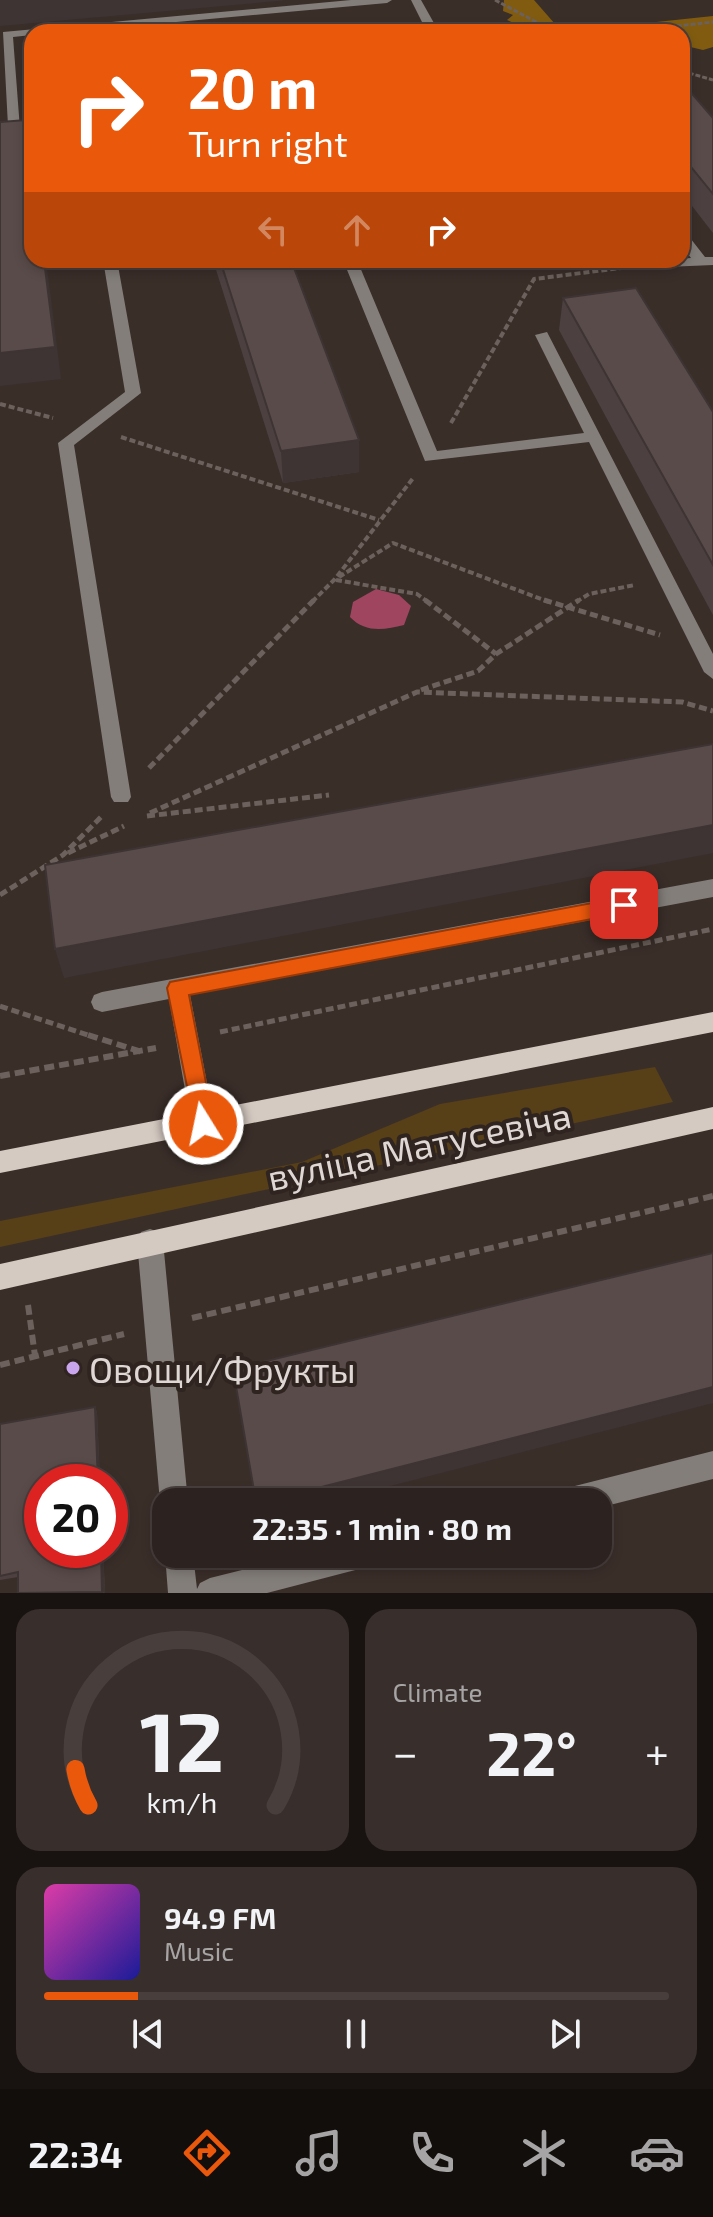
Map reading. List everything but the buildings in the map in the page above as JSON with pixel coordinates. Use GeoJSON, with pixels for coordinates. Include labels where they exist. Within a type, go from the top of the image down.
{"type":"FeatureCollection","features":[{"type":"Feature","properties":{"kind":"main road","name":"вуліца Матусевіча"},"geometry":{"type":"LineString","coordinates":[[0,1162],[713,1022]]}},
{"type":"Feature","properties":{"kind":"main road","name":"вуліца Матусевіча"},"geometry":{"type":"LineString","coordinates":[[11,1274],[713,1118]]}},
{"type":"Feature","properties":{"kind":"lane"},"geometry":{"type":"LineString","coordinates":[[119,24],[387,0]]}},
{"type":"Feature","properties":{"kind":"lane"},"geometry":{"type":"LineString","coordinates":[[416,0],[429,24]]}},
{"type":"Feature","properties":{"kind":"lane"},"geometry":{"type":"LineString","coordinates":[[7,130],[7,34],[24,32]]}},
{"type":"Feature","properties":{"kind":"lane"},"geometry":{"type":"LineString","coordinates":[[690,245],[707,262]]}},
{"type":"Feature","properties":{"kind":"lane"},"geometry":{"type":"LineString","coordinates":[[111,268],[133,393],[66,443],[121,797]]}},
{"type":"Feature","properties":{"kind":"lane"},"geometry":{"type":"LineString","coordinates":[[353,268],[431,457],[592,437]]}},
{"type":"Feature","properties":{"kind":"lane"},"geometry":{"type":"LineString","coordinates":[[542,335],[713,672]]}},
{"type":"Feature","properties":{"kind":"lane"},"geometry":{"type":"LineString","coordinates":[[102,1002],[713,888]]}},
{"type":"Feature","properties":{"kind":"lane"},"geometry":{"type":"LineString","coordinates":[[178,988],[203,1124]]}},
{"type":"Feature","properties":{"kind":"lane"},"geometry":{"type":"LineString","coordinates":[[150,1241],[173,1488]]}},
{"type":"Feature","properties":{"kind":"lane"},"geometry":{"type":"LineString","coordinates":[[612,1491],[713,1465]]}},
{"type":"Feature","properties":{"kind":"lane"},"geometry":{"type":"LineString","coordinates":[[180,1568],[183,1593]]}},
{"type":"Feature","properties":{"kind":"lane"},"geometry":{"type":"LineString","coordinates":[[210,1593],[308,1568]]}},
{"type":"Feature","properties":{"kind":"path"},"geometry":{"type":"LineString","coordinates":[[495,0],[540,24]]}},
{"type":"Feature","properties":{"kind":"path"},"geometry":{"type":"LineString","coordinates":[[690,24],[713,22]]}},
{"type":"Feature","properties":{"kind":"path"},"geometry":{"type":"LineString","coordinates":[[690,73],[713,80]]}},
{"type":"Feature","properties":{"kind":"path"},"geometry":{"type":"LineString","coordinates":[[63,855],[335,579],[431,457],[534,279],[624,268]]}},
{"type":"Feature","properties":{"kind":"path"},"geometry":{"type":"LineString","coordinates":[[0,404],[90,427],[379,520]]}},
{"type":"Feature","properties":{"kind":"path"},"geometry":{"type":"LineString","coordinates":[[335,579],[393,543],[566,609],[699,646]]}},
{"type":"Feature","properties":{"kind":"path"},"geometry":{"type":"LineString","coordinates":[[335,579],[417,594],[496,654]]}},
{"type":"Feature","properties":{"kind":"path"},"geometry":{"type":"LineString","coordinates":[[329,795],[142,817],[417,692],[478,671],[496,654],[589,594],[665,579]]}},
{"type":"Feature","properties":{"kind":"path"},"geometry":{"type":"LineString","coordinates":[[417,692],[682,702],[713,711]]}},
{"type":"Feature","properties":{"kind":"path"},"geometry":{"type":"LineString","coordinates":[[0,895],[63,855],[129,823]]}},
{"type":"Feature","properties":{"kind":"path"},"geometry":{"type":"LineString","coordinates":[[0,887],[15,888]]}},
{"type":"Feature","properties":{"kind":"path"},"geometry":{"type":"LineString","coordinates":[[0,1076],[143,1052],[188,1039],[713,929]]}},
{"type":"Feature","properties":{"kind":"path"},"geometry":{"type":"LineString","coordinates":[[0,1006],[143,1052]]}},
{"type":"Feature","properties":{"kind":"path"},"geometry":{"type":"LineString","coordinates":[[0,1365],[713,1196]]}},
{"type":"Feature","properties":{"kind":"path"},"geometry":{"type":"LineString","coordinates":[[11,1274],[35,1356]]}},
{"type":"Feature","properties":{"kind":"shaded area"},"geometry":{"type":"Polygon","coordinates":[[[504,0],[534,0],[555,24],[516,24],[507,20],[513,15],[503,11],[504,0]]]}},
{"type":"Feature","properties":{"kind":"shaded area"},"geometry":{"type":"Polygon","coordinates":[[[713,16],[713,47],[703,50],[690,47],[690,24],[638,24],[713,16]]]}},
{"type":"Feature","properties":{"kind":"shaded area"},"geometry":{"type":"Polygon","coordinates":[[[376,589],[399,595],[411,606],[404,625],[368,628],[350,617],[353,602],[376,589]]]}},
{"type":"Feature","properties":{"kind":"shaded area"},"geometry":{"type":"Polygon","coordinates":[[[655,1067],[673,1102],[0,1247],[0,1221],[302,1162],[440,1104],[655,1067]]]}},
{"type":"Feature","properties":{"kind":"place","name":"Овощи/Фрукты"},"geometry":{"type":"Point","coordinates":[73,1368]}},
{"type":"Feature","properties":{"kind":"route"},"geometry":{"type":"LineString","coordinates":[[203,1124],[178,988],[624,905]]}}]}
